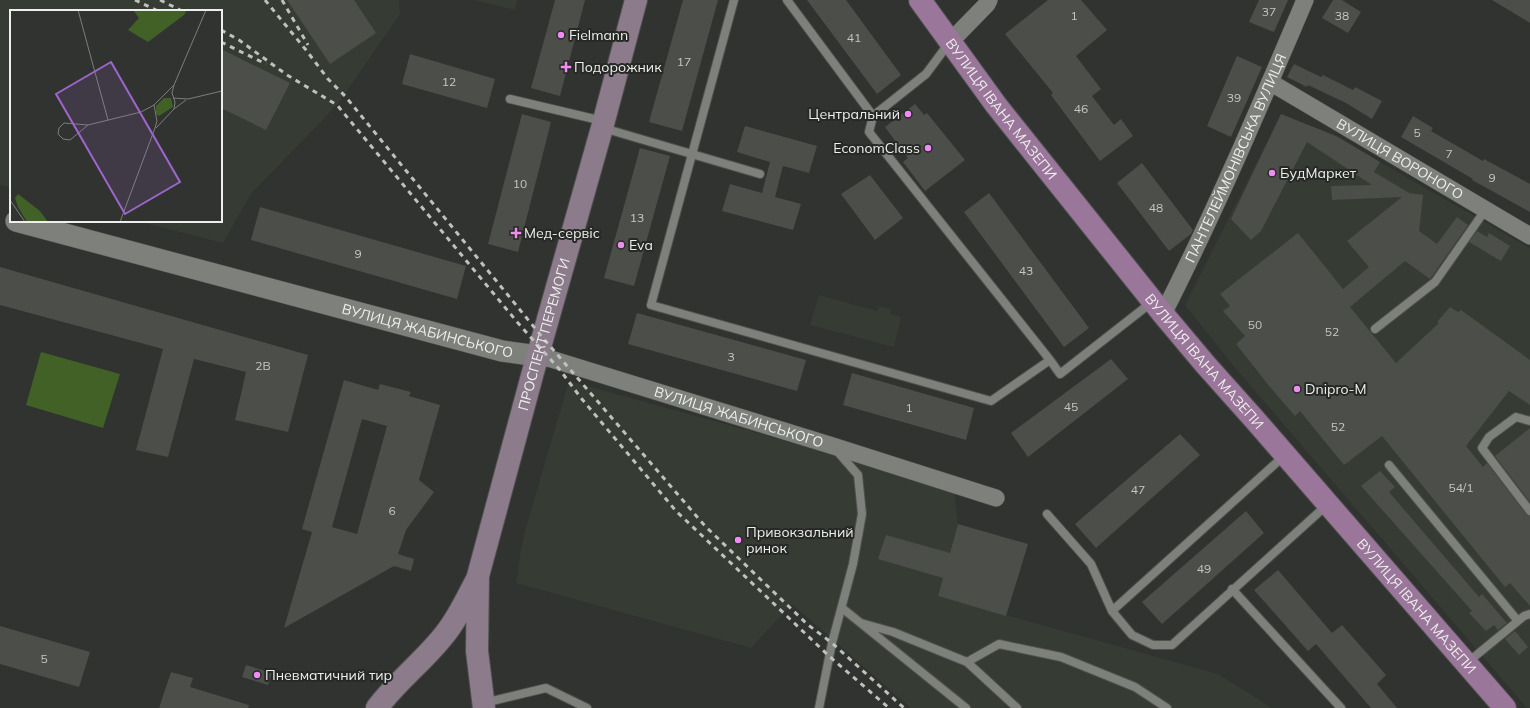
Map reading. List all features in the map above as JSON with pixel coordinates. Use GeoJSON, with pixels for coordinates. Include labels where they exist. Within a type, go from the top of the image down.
{"type":"FeatureCollection","features":[{"type":"Feature","properties":{"kind":"main road","name":"ПРОСПЕКТ ПЕРЕМОГИ"},"geometry":{"type":"LineString","coordinates":[[377,708],[384,698],[420,662],[446,633],[478,576],[636,0]]}},
{"type":"Feature","properties":{"kind":"main road","name":"ВУЛИЦЯ ІВАНА МАЗЕПИ"},"geometry":{"type":"LineString","coordinates":[[920,0],[996,105],[1158,308],[1505,708]]}},
{"type":"Feature","properties":{"kind":"main road","name":"ПРОСПЕКТ ПЕРЕМОГИ"},"geometry":{"type":"LineString","coordinates":[[478,576],[477,651],[483,705]]}},
{"type":"Feature","properties":{"kind":"street"},"geometry":{"type":"LineString","coordinates":[[950,42],[987,4],[989,0]]}},
{"type":"Feature","properties":{"kind":"street","name":"ПАНТЕЛЕЙМОНІВСЬКА ВУЛИЦЯ"},"geometry":{"type":"LineString","coordinates":[[1158,308],[1188,264],[1270,82],[1305,0]]}},
{"type":"Feature","properties":{"kind":"street","name":"ВУЛИЦЯ ВОРОНОГО"},"geometry":{"type":"LineString","coordinates":[[1270,82],[1530,236]]}},
{"type":"Feature","properties":{"kind":"street"},"geometry":{"type":"LineString","coordinates":[[0,217],[10,220]]}},
{"type":"Feature","properties":{"kind":"street","name":"ВУЛИЦЯ ЖАБИНСЬКОГО"},"geometry":{"type":"LineString","coordinates":[[20,222],[502,352],[538,356],[556,361],[996,498]]}},
{"type":"Feature","properties":{"kind":"lane"},"geometry":{"type":"LineString","coordinates":[[734,0],[651,305],[991,401],[1050,360]]}},
{"type":"Feature","properties":{"kind":"lane"},"geometry":{"type":"LineString","coordinates":[[787,0],[873,116]]}},
{"type":"Feature","properties":{"kind":"lane"},"geometry":{"type":"LineString","coordinates":[[950,42],[926,74],[873,116],[868,132],[1060,374],[1158,308]]}},
{"type":"Feature","properties":{"kind":"lane"},"geometry":{"type":"LineString","coordinates":[[510,99],[603,124],[692,154],[760,174]]}},
{"type":"Feature","properties":{"kind":"lane"},"geometry":{"type":"LineString","coordinates":[[1376,329],[1435,282],[1486,209]]}},
{"type":"Feature","properties":{"kind":"lane"},"geometry":{"type":"LineString","coordinates":[[1530,420],[1516,417],[1490,437],[1482,448],[1530,511]]}},
{"type":"Feature","properties":{"kind":"lane"},"geometry":{"type":"LineString","coordinates":[[819,708],[830,650],[853,564],[862,514],[858,475],[833,446]]}},
{"type":"Feature","properties":{"kind":"lane"},"geometry":{"type":"LineString","coordinates":[[1112,611],[1286,454]]}},
{"type":"Feature","properties":{"kind":"lane"},"geometry":{"type":"LineString","coordinates":[[1389,465],[1518,621]]}},
{"type":"Feature","properties":{"kind":"lane"},"geometry":{"type":"LineString","coordinates":[[1047,514],[1091,564],[1112,611],[1132,635],[1153,645],[1172,645],[1328,504]]}},
{"type":"Feature","properties":{"kind":"lane"},"geometry":{"type":"LineString","coordinates":[[1232,590],[1341,708]]}},
{"type":"Feature","properties":{"kind":"lane"},"geometry":{"type":"LineString","coordinates":[[842,608],[966,708]]}},
{"type":"Feature","properties":{"kind":"lane"},"geometry":{"type":"LineString","coordinates":[[1467,663],[1524,616],[1530,614]]}},
{"type":"Feature","properties":{"kind":"lane"},"geometry":{"type":"LineString","coordinates":[[861,623],[893,632],[967,662],[1017,708]]}},
{"type":"Feature","properties":{"kind":"lane"},"geometry":{"type":"LineString","coordinates":[[967,662],[999,644],[1061,657],[1135,687],[1167,708]]}},
{"type":"Feature","properties":{"kind":"lane"},"geometry":{"type":"LineString","coordinates":[[483,705],[546,688],[587,708]]}},
{"type":"Feature","properties":{"kind":"shaded area"},"geometry":{"type":"Polygon","coordinates":[[[0,0],[399,0],[400,14],[337,105],[250,195],[223,243],[141,222],[222,222],[222,10],[10,10],[10,188],[0,185],[0,0]]]}},
{"type":"Feature","properties":{"kind":"shaded area"},"geometry":{"type":"Polygon","coordinates":[[[474,0],[517,0],[515,10],[474,0]]]}},
{"type":"Feature","properties":{"kind":"shaded area"},"geometry":{"type":"Polygon","coordinates":[[[1281,114],[1333,134],[1530,248],[1530,708],[1527,708],[1237,370],[1185,305],[1281,114]]]}},
{"type":"Feature","properties":{"kind":"shaded area"},"geometry":{"type":"Polygon","coordinates":[[[819,295],[877,311],[879,306],[891,309],[890,314],[901,317],[894,347],[810,325],[819,295]]]}},
{"type":"Feature","properties":{"kind":"shaded area","name":"Привокзальний ринок"},"geometry":{"type":"Polygon","coordinates":[[[569,381],[808,447],[954,490],[958,524],[938,596],[1218,674],[1272,708],[911,708],[792,604],[751,648],[516,583],[525,531],[569,381]]]}},
{"type":"Feature","properties":{"kind":"green space"},"geometry":{"type":"Polygon","coordinates":[[[41,352],[120,374],[103,428],[26,405],[41,352]]]}},
{"type":"Feature","properties":{"kind":"building"},"geometry":{"type":"Polygon","coordinates":[[[287,0],[354,0],[376,33],[330,64],[287,0]]]}},
{"type":"Feature","properties":{"kind":"building"},"geometry":{"type":"Polygon","coordinates":[[[555,0],[585,0],[560,96],[531,88],[555,0]]]}},
{"type":"Feature","properties":{"kind":"building"},"geometry":{"type":"Polygon","coordinates":[[[683,0],[718,0],[682,131],[649,122],[683,0]]]}},
{"type":"Feature","properties":{"kind":"building"},"geometry":{"type":"Polygon","coordinates":[[[807,0],[846,0],[901,75],[877,94],[807,0]]]}},
{"type":"Feature","properties":{"kind":"building"},"geometry":{"type":"Polygon","coordinates":[[[1048,0],[1081,0],[1107,30],[1076,56],[1101,89],[1092,96],[1114,125],[1121,119],[1133,136],[1100,161],[1051,95],[1053,93],[1005,34],[1048,0]]]}},
{"type":"Feature","properties":{"kind":"building"},"geometry":{"type":"Polygon","coordinates":[[[1259,0],[1288,0],[1274,32],[1249,22],[1259,0]]]}},
{"type":"Feature","properties":{"kind":"building"},"geometry":{"type":"Polygon","coordinates":[[[1333,0],[1342,0],[1361,12],[1348,33],[1322,18],[1333,0]]]}},
{"type":"Feature","properties":{"kind":"building"},"geometry":{"type":"Polygon","coordinates":[[[1492,0],[1530,0],[1530,23],[1492,0]]]}},
{"type":"Feature","properties":{"kind":"building"},"geometry":{"type":"Polygon","coordinates":[[[222,49],[290,83],[266,130],[222,108],[222,49]]]}},
{"type":"Feature","properties":{"kind":"building"},"geometry":{"type":"Polygon","coordinates":[[[410,54],[495,79],[487,108],[402,84],[410,54]]]}},
{"type":"Feature","properties":{"kind":"building"},"geometry":{"type":"Polygon","coordinates":[[[1237,56],[1262,67],[1231,137],[1207,126],[1237,56]]]}},
{"type":"Feature","properties":{"kind":"building"},"geometry":{"type":"Polygon","coordinates":[[[1294,64],[1321,77],[1323,75],[1353,90],[1355,87],[1382,101],[1372,119],[1346,103],[1287,77],[1294,64]]]}},
{"type":"Feature","properties":{"kind":"building","name":"EconomClass"},"geometry":{"type":"Polygon","coordinates":[[[915,104],[924,115],[927,113],[965,160],[925,191],[903,162],[908,158],[885,127],[915,104]]]}},
{"type":"Feature","properties":{"kind":"building"},"geometry":{"type":"Polygon","coordinates":[[[522,114],[551,122],[518,252],[488,244],[522,114]]]}},
{"type":"Feature","properties":{"kind":"building"},"geometry":{"type":"Polygon","coordinates":[[[1281,114],[1338,137],[1380,162],[1374,172],[1409,193],[1423,195],[1419,231],[1437,244],[1457,217],[1468,225],[1430,279],[1405,261],[1350,307],[1396,363],[1439,323],[1437,322],[1450,307],[1458,312],[1461,310],[1530,360],[1530,405],[1509,391],[1466,446],[1483,467],[1487,463],[1526,514],[1530,516],[1530,606],[1510,583],[1505,587],[1382,436],[1344,465],[1300,411],[1295,416],[1236,344],[1245,336],[1223,311],[1230,306],[1220,294],[1298,233],[1343,289],[1369,267],[1347,241],[1402,197],[1332,200],[1331,186],[1372,185],[1307,142],[1261,231],[1251,240],[1231,219],[1281,114]]]}},
{"type":"Feature","properties":{"kind":"building"},"geometry":{"type":"Polygon","coordinates":[[[1413,116],[1433,128],[1431,131],[1483,161],[1484,159],[1530,184],[1530,212],[1472,180],[1473,179],[1401,137],[1413,116]]]}},
{"type":"Feature","properties":{"kind":"building"},"geometry":{"type":"Polygon","coordinates":[[[745,126],[817,146],[809,173],[783,166],[775,197],[801,204],[793,230],[722,211],[730,184],[762,193],[770,162],[737,152],[745,126]]]}},
{"type":"Feature","properties":{"kind":"building"},"geometry":{"type":"Polygon","coordinates":[[[640,148],[670,156],[634,286],[604,278],[640,148]]]}},
{"type":"Feature","properties":{"kind":"building"},"geometry":{"type":"Polygon","coordinates":[[[1142,163],[1193,230],[1191,234],[1169,251],[1117,183],[1142,163]]]}},
{"type":"Feature","properties":{"kind":"building"},"geometry":{"type":"Polygon","coordinates":[[[870,175],[903,218],[875,240],[841,194],[870,175]]]}},
{"type":"Feature","properties":{"kind":"building"},"geometry":{"type":"Polygon","coordinates":[[[989,193],[1089,328],[1064,347],[964,212],[989,193]]]}},
{"type":"Feature","properties":{"kind":"building"},"geometry":{"type":"Polygon","coordinates":[[[260,207],[466,266],[457,299],[251,240],[260,207]]]}},
{"type":"Feature","properties":{"kind":"building"},"geometry":{"type":"Polygon","coordinates":[[[1477,231],[1487,237],[1489,233],[1510,246],[1501,261],[1469,242],[1477,231]]]}},
{"type":"Feature","properties":{"kind":"building"},"geometry":{"type":"Polygon","coordinates":[[[0,267],[308,355],[288,432],[235,420],[246,372],[194,359],[168,457],[136,450],[163,349],[0,305],[0,267]]]}},
{"type":"Feature","properties":{"kind":"building"},"geometry":{"type":"Polygon","coordinates":[[[637,313],[806,360],[797,391],[628,344],[637,313]]]}},
{"type":"Feature","properties":{"kind":"building"},"geometry":{"type":"Polygon","coordinates":[[[1111,359],[1128,379],[1028,457],[1011,433],[1111,359]]]}},
{"type":"Feature","properties":{"kind":"building"},"geometry":{"type":"Polygon","coordinates":[[[852,373],[974,408],[966,440],[843,405],[852,373]]]}},
{"type":"Feature","properties":{"kind":"building"},"geometry":{"type":"Polygon","coordinates":[[[344,380],[378,390],[380,384],[411,392],[409,396],[440,405],[419,480],[434,492],[406,530],[398,554],[414,559],[411,571],[394,566],[284,628],[312,532],[302,529],[344,380]],[[362,419],[332,527],[357,534],[387,426],[362,419]]]}},
{"type":"Feature","properties":{"kind":"building"},"geometry":{"type":"Polygon","coordinates":[[[1530,428],[1530,502],[1495,456],[1530,428]]]}},
{"type":"Feature","properties":{"kind":"building"},"geometry":{"type":"Polygon","coordinates":[[[1180,434],[1200,455],[1096,548],[1075,524],[1180,434]]]}},
{"type":"Feature","properties":{"kind":"building"},"geometry":{"type":"Polygon","coordinates":[[[1380,471],[1395,487],[1389,492],[1479,597],[1482,594],[1507,623],[1498,630],[1494,625],[1486,631],[1469,613],[1472,611],[1361,486],[1380,471]]]}},
{"type":"Feature","properties":{"kind":"building"},"geometry":{"type":"Polygon","coordinates":[[[1246,511],[1264,533],[1162,624],[1142,602],[1246,511]]]}},
{"type":"Feature","properties":{"kind":"building"},"geometry":{"type":"Polygon","coordinates":[[[958,524],[1028,544],[1006,616],[938,596],[943,578],[878,559],[886,535],[950,553],[958,524]]]}},
{"type":"Feature","properties":{"kind":"building"},"geometry":{"type":"Polygon","coordinates":[[[1278,570],[1332,633],[1342,625],[1386,675],[1377,684],[1397,708],[1371,708],[1316,644],[1308,651],[1254,590],[1278,570]]]}},
{"type":"Feature","properties":{"kind":"building"},"geometry":{"type":"Polygon","coordinates":[[[0,626],[90,652],[79,687],[0,664],[0,626]]]}},
{"type":"Feature","properties":{"kind":"building"},"geometry":{"type":"Polygon","coordinates":[[[1515,631],[1528,647],[1519,655],[1505,639],[1515,631]]]}},
{"type":"Feature","properties":{"kind":"building","name":"Пневматичний тир"},"geometry":{"type":"Polygon","coordinates":[[[246,665],[272,673],[268,685],[242,677],[246,665]]]}},
{"type":"Feature","properties":{"kind":"building"},"geometry":{"type":"Polygon","coordinates":[[[171,672],[193,678],[190,687],[249,705],[248,708],[159,708],[171,672]]]}},
{"type":"Feature","properties":{"kind":"railway"},"geometry":{"type":"LineString","coordinates":[[135,0],[156,10]]}},
{"type":"Feature","properties":{"kind":"railway"},"geometry":{"type":"LineString","coordinates":[[160,0],[180,10]]}},
{"type":"Feature","properties":{"kind":"railway"},"geometry":{"type":"LineString","coordinates":[[265,0],[328,79],[345,96],[543,338],[705,526],[807,624],[832,643],[904,708]]}},
{"type":"Feature","properties":{"kind":"railway"},"geometry":{"type":"LineString","coordinates":[[282,0],[308,45]]}},
{"type":"Feature","properties":{"kind":"railway"},"geometry":{"type":"LineString","coordinates":[[222,31],[239,40],[287,75],[337,105],[518,323],[560,370],[581,398],[676,511],[829,656],[889,708]]}},
{"type":"Feature","properties":{"kind":"railway"},"geometry":{"type":"LineString","coordinates":[[222,42],[266,64]]}},
{"type":"Feature","properties":{"kind":"place","name":"Fielmann"},"geometry":{"type":"Point","coordinates":[561,35]}},
{"type":"Feature","properties":{"kind":"place","name":"Подорожник"},"geometry":{"type":"Point","coordinates":[566,67]}},
{"type":"Feature","properties":{"kind":"place","name":"Центральний"},"geometry":{"type":"Point","coordinates":[908,114]}},
{"type":"Feature","properties":{"kind":"place","name":"EconomClass"},"geometry":{"type":"Point","coordinates":[928,148]}},
{"type":"Feature","properties":{"kind":"place","name":"БудМаркет"},"geometry":{"type":"Point","coordinates":[1272,173]}},
{"type":"Feature","properties":{"kind":"place","name":"Мед-сервіс"},"geometry":{"type":"Point","coordinates":[516,233]}},
{"type":"Feature","properties":{"kind":"place","name":"Eva"},"geometry":{"type":"Point","coordinates":[621,245]}},
{"type":"Feature","properties":{"kind":"place","name":"Dnipro-M"},"geometry":{"type":"Point","coordinates":[1297,389]}},
{"type":"Feature","properties":{"kind":"place","name":"Привокзальний ринок"},"geometry":{"type":"Point","coordinates":[738,540]}},
{"type":"Feature","properties":{"kind":"place","name":"Пневматичний тир"},"geometry":{"type":"Point","coordinates":[257,675]}}]}
